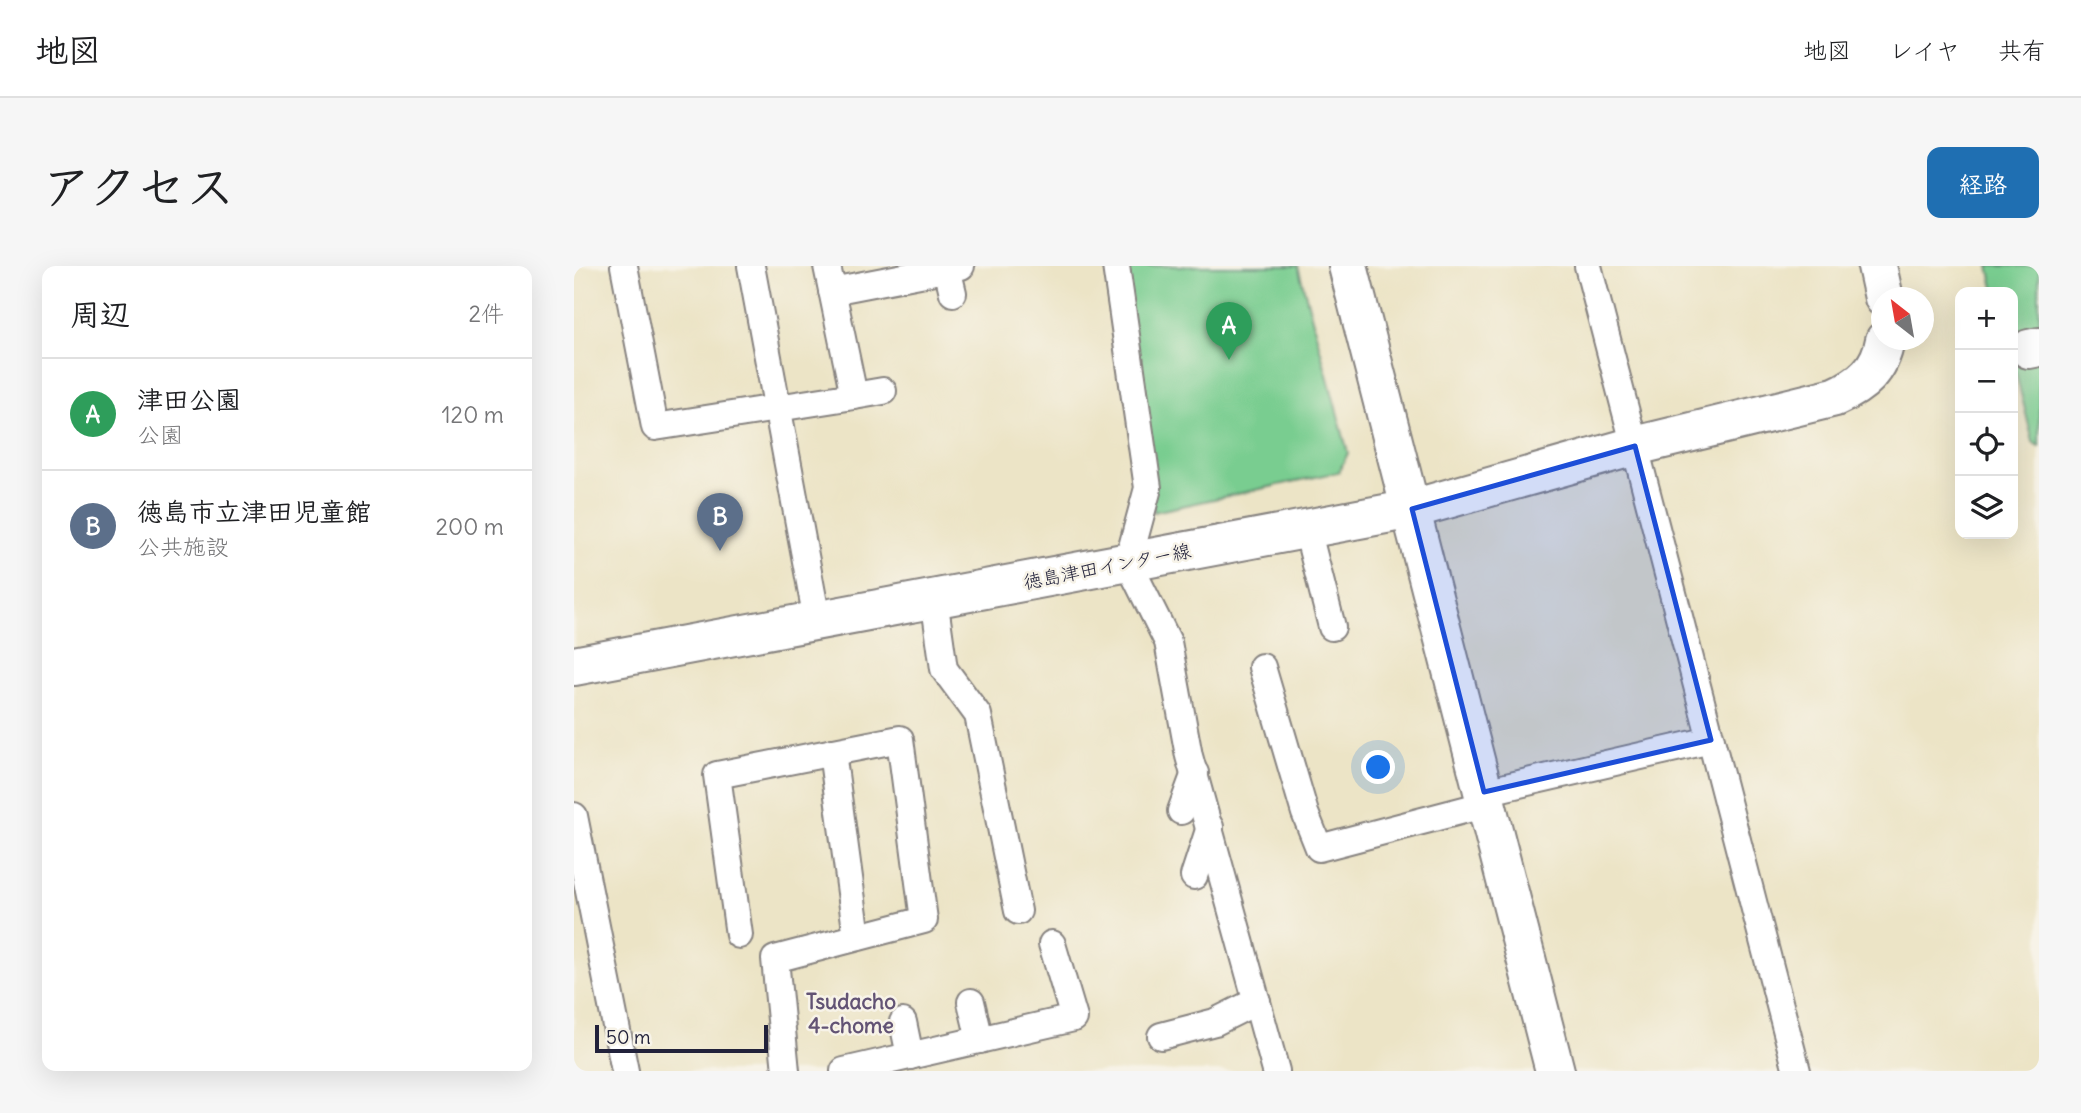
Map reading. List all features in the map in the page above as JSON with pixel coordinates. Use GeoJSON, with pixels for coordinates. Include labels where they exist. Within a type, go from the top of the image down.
{"type":"FeatureCollection","features":[{"type":"Feature","properties":{"kind":"main road"},"geometry":{"type":"LineString","coordinates":[[1348,266],[1555,1071]]}},
{"type":"Feature","properties":{"kind":"main road"},"geometry":{"type":"LineString","coordinates":[[1877,266],[1882,287]]}},
{"type":"Feature","properties":{"kind":"main road","name":"徳島津田インター線"},"geometry":{"type":"LineString","coordinates":[[574,666],[1412,509],[1635,446],[1835,397],[1858,387],[1876,369],[1882,350]]}},
{"type":"Feature","properties":{"kind":"street"},"geometry":{"type":"LineString","coordinates":[[624,266],[656,427],[778,410],[883,391]]}},
{"type":"Feature","properties":{"kind":"street"},"geometry":{"type":"LineString","coordinates":[[751,266],[817,620]]}},
{"type":"Feature","properties":{"kind":"street"},"geometry":{"type":"LineString","coordinates":[[1116,266],[1148,488],[1128,562],[1168,642],[1195,773],[1276,1071]]}},
{"type":"Feature","properties":{"kind":"street"},"geometry":{"type":"LineString","coordinates":[[1588,266],[1797,1071]]}},
{"type":"Feature","properties":{"kind":"street"},"geometry":{"type":"LineString","coordinates":[[854,396],[830,278],[954,276]]}},
{"type":"Feature","properties":{"kind":"street"},"geometry":{"type":"LineString","coordinates":[[1307,529],[1332,627]]}},
{"type":"Feature","properties":{"kind":"street"},"geometry":{"type":"LineString","coordinates":[[934,598],[944,670],[978,715],[1018,911]]}},
{"type":"Feature","properties":{"kind":"street"},"geometry":{"type":"LineString","coordinates":[[1262,667],[1305,813],[1319,848],[1486,798],[1711,740]]}},
{"type":"Feature","properties":{"kind":"street"},"geometry":{"type":"LineString","coordinates":[[738,935],[717,775],[900,739],[924,920],[775,959],[786,1071]]}},
{"type":"Feature","properties":{"kind":"street"},"geometry":{"type":"LineString","coordinates":[[832,752],[857,937]]}},
{"type":"Feature","properties":{"kind":"street"},"geometry":{"type":"LineString","coordinates":[[1181,811],[1195,773]]}},
{"type":"Feature","properties":{"kind":"street"},"geometry":{"type":"LineString","coordinates":[[574,816],[625,1071]]}},
{"type":"Feature","properties":{"kind":"street"},"geometry":{"type":"LineString","coordinates":[[1194,876],[1210,827]]}},
{"type":"Feature","properties":{"kind":"street"},"geometry":{"type":"LineString","coordinates":[[844,1071],[1074,1018],[1052,944]]}},
{"type":"Feature","properties":{"kind":"street"},"geometry":{"type":"LineString","coordinates":[[1161,1036],[1215,1022],[1257,1001]]}},
{"type":"Feature","properties":{"kind":"street"},"geometry":{"type":"LineString","coordinates":[[971,1002],[980,1040]]}},
{"type":"Feature","properties":{"kind":"street"},"geometry":{"type":"LineString","coordinates":[[903,1022],[910,1056]]}},
{"type":"Feature","properties":{"kind":"highlighted area"},"geometry":{"type":"Polygon","coordinates":[[[1635,446],[1711,740],[1484,792],[1412,509],[1635,446]]]}},
{"type":"Feature","properties":{"kind":"green space"},"geometry":{"type":"Polygon","coordinates":[[[1122,266],[1298,266],[1348,453],[1339,472],[1154,512],[1122,266]]]}},
{"type":"Feature","properties":{"kind":"green space"},"geometry":{"type":"Polygon","coordinates":[[[1989,266],[2039,266],[2039,447],[2033,442],[2018,382],[2018,287],[1994,287],[1989,266]]]}},
{"type":"Feature","properties":{"kind":"place","name":"津田公園"},"geometry":{"type":"Point","coordinates":[1229,360]}},
{"type":"Feature","properties":{"kind":"place","name":"徳島市立津田児童館"},"geometry":{"type":"Point","coordinates":[720,551]}},
{"type":"Feature","properties":{"kind":"district","name":"Tsudacho 4-chome"},"geometry":{"type":"Point","coordinates":[851,1014]}}]}
